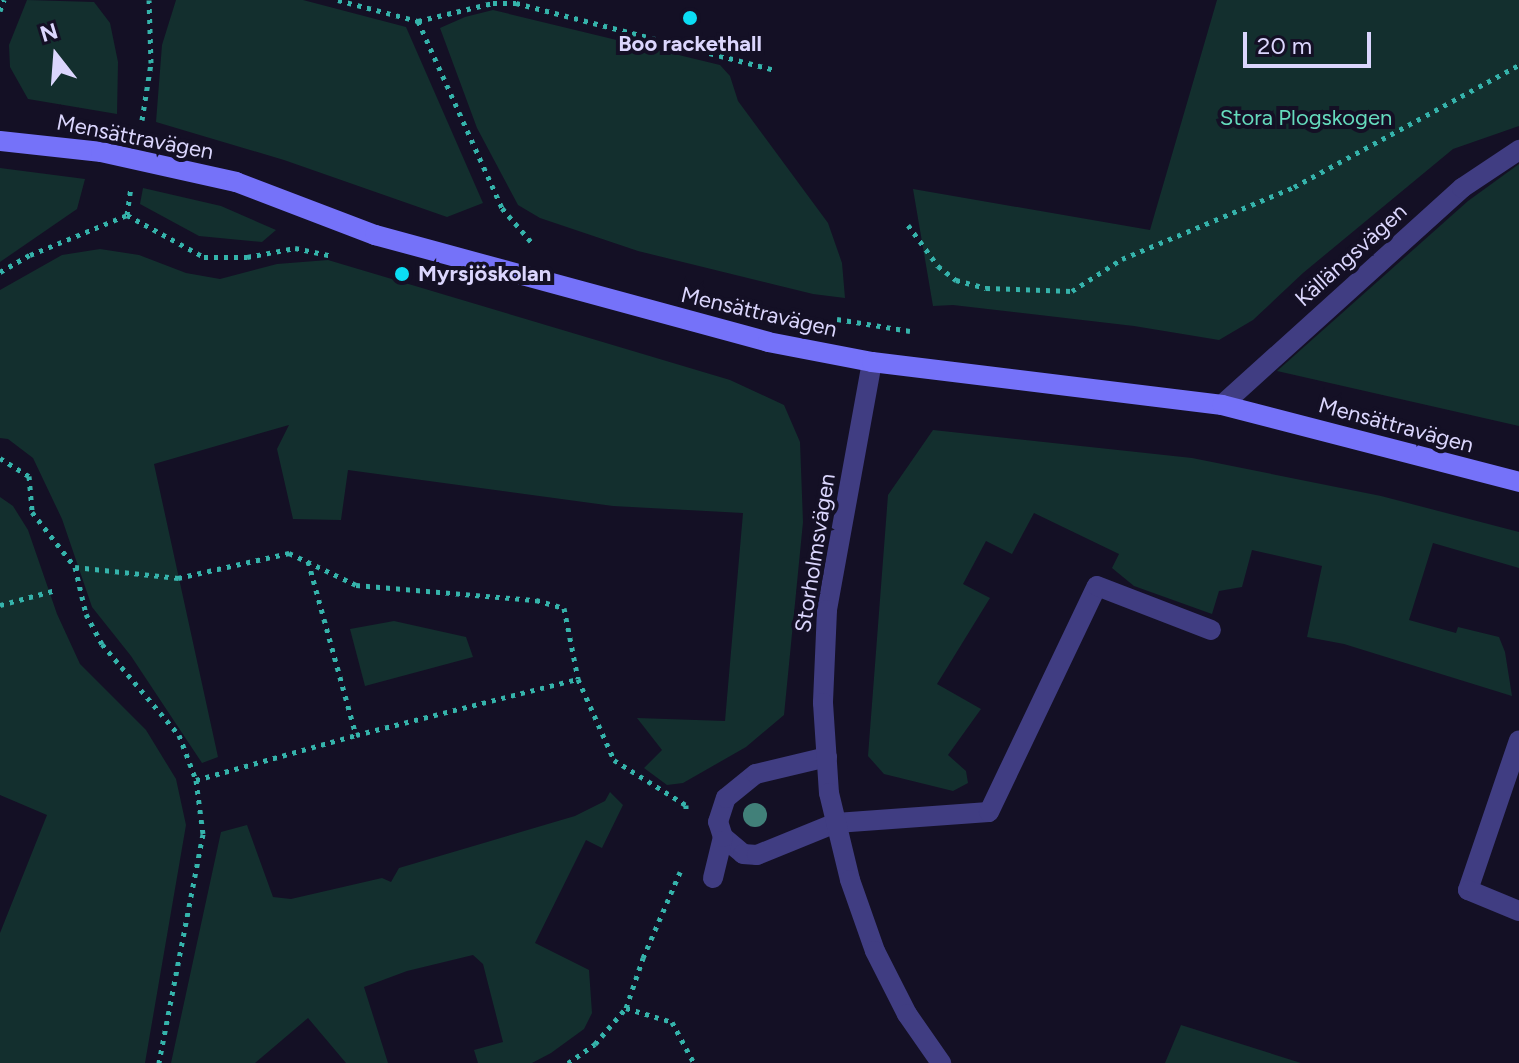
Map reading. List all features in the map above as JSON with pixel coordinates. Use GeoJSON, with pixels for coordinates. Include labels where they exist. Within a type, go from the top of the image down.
{"type":"FeatureCollection","features":[{"type":"Feature","properties":{"kind":"street","name":"Mensättravägen"},"geometry":{"type":"LineString","coordinates":[[0,141],[101,152],[236,182],[375,235],[768,342],[872,362],[1222,405],[1519,482]]}},
{"type":"Feature","properties":{"kind":"street","name":"Källängsvägen"},"geometry":{"type":"LineString","coordinates":[[1222,405],[1462,188],[1519,150]]}},
{"type":"Feature","properties":{"kind":"street","name":"Storholmsvägen"},"geometry":{"type":"LineString","coordinates":[[872,362],[827,610],[823,703],[827,757],[836,823],[850,880],[875,951],[907,1014],[941,1063]]}},
{"type":"Feature","properties":{"kind":"street"},"geometry":{"type":"LineString","coordinates":[[827,757],[756,774],[736,788],[720,810],[718,822],[723,837],[743,854],[757,855],[836,823],[989,812],[1097,586],[1211,630]]}},
{"type":"Feature","properties":{"kind":"street"},"geometry":{"type":"LineString","coordinates":[[1519,740],[1468,890],[1519,911]]}},
{"type":"Feature","properties":{"kind":"street"},"geometry":{"type":"LineString","coordinates":[[713,878],[723,837]]}},
{"type":"Feature","properties":{"kind":"path"},"geometry":{"type":"LineString","coordinates":[[0,11],[4,0]]}},
{"type":"Feature","properties":{"kind":"path"},"geometry":{"type":"LineString","coordinates":[[142,120],[151,63],[149,0]]}},
{"type":"Feature","properties":{"kind":"path"},"geometry":{"type":"LineString","coordinates":[[338,0],[418,21],[493,3],[516,3],[775,70]]}},
{"type":"Feature","properties":{"kind":"path"},"geometry":{"type":"LineString","coordinates":[[418,21],[502,208],[529,242],[542,248]]}},
{"type":"Feature","properties":{"kind":"path"},"geometry":{"type":"LineString","coordinates":[[908,225],[938,266],[956,280],[986,288],[1072,291],[1122,259],[1294,187],[1519,65]]}},
{"type":"Feature","properties":{"kind":"path"},"geometry":{"type":"LineString","coordinates":[[127,215],[132,185]]}},
{"type":"Feature","properties":{"kind":"path"},"geometry":{"type":"LineString","coordinates":[[127,215],[204,257],[247,257],[295,248],[338,256]]}},
{"type":"Feature","properties":{"kind":"path"},"geometry":{"type":"LineString","coordinates":[[0,272],[30,255],[127,215]]}},
{"type":"Feature","properties":{"kind":"path"},"geometry":{"type":"LineString","coordinates":[[831,319],[918,333]]}},
{"type":"Feature","properties":{"kind":"path"},"geometry":{"type":"LineString","coordinates":[[0,458],[29,476],[32,512],[75,567],[86,614],[102,644],[179,735],[196,780],[203,834],[159,1063]]}},
{"type":"Feature","properties":{"kind":"path"},"geometry":{"type":"LineString","coordinates":[[75,567],[178,578],[289,553],[356,585],[536,600],[564,608],[578,679],[614,760],[686,805],[686,821]]}},
{"type":"Feature","properties":{"kind":"path"},"geometry":{"type":"LineString","coordinates":[[308,561],[356,735]]}},
{"type":"Feature","properties":{"kind":"path"},"geometry":{"type":"LineString","coordinates":[[0,605],[56,590]]}},
{"type":"Feature","properties":{"kind":"path"},"geometry":{"type":"LineString","coordinates":[[196,780],[356,735],[578,679]]}},
{"type":"Feature","properties":{"kind":"path"},"geometry":{"type":"LineString","coordinates":[[568,1063],[595,1044],[626,1008],[643,958],[683,865]]}},
{"type":"Feature","properties":{"kind":"path"},"geometry":{"type":"LineString","coordinates":[[626,1008],[672,1022],[694,1063]]}},
{"type":"Feature","properties":{"kind":"green space"},"geometry":{"type":"Polygon","coordinates":[[[27,0],[94,2],[110,23],[118,62],[117,114],[28,99],[10,67],[9,45],[27,0]]]}},
{"type":"Feature","properties":{"kind":"green space"},"geometry":{"type":"Polygon","coordinates":[[[176,0],[303,0],[406,27],[483,203],[447,217],[284,160],[156,122],[162,45],[176,0]]]}},
{"type":"Feature","properties":{"kind":"green space","name":"Stora Plogskogen"},"geometry":{"type":"Polygon","coordinates":[[[1217,0],[1519,0],[1519,126],[1453,149],[1303,273],[1253,320],[1219,340],[1134,326],[953,305],[933,306],[913,189],[1150,230],[1217,0]]]}},
{"type":"Feature","properties":{"kind":"green space"},"geometry":{"type":"Polygon","coordinates":[[[493,10],[720,65],[730,76],[738,101],[828,223],[842,263],[845,298],[813,294],[638,251],[540,218],[518,205],[477,128],[440,28],[493,10]]]}},
{"type":"Feature","properties":{"kind":"green space"},"geometry":{"type":"Polygon","coordinates":[[[1519,164],[1519,426],[1277,371],[1468,201],[1519,164]]]}},
{"type":"Feature","properties":{"kind":"green space"},"geometry":{"type":"Polygon","coordinates":[[[0,168],[85,179],[77,209],[0,262],[0,168]]]}},
{"type":"Feature","properties":{"kind":"green space"},"geometry":{"type":"Polygon","coordinates":[[[143,188],[221,206],[276,230],[262,242],[199,236],[140,204],[143,188]]]}},
{"type":"Feature","properties":{"kind":"green space"},"geometry":{"type":"Polygon","coordinates":[[[100,249],[139,255],[186,273],[220,279],[277,264],[328,260],[730,380],[784,405],[800,442],[803,522],[784,715],[746,747],[683,783],[667,785],[644,768],[662,750],[637,718],[725,721],[743,513],[613,506],[348,470],[341,520],[293,519],[277,449],[289,425],[154,464],[218,757],[202,763],[131,656],[92,607],[62,519],[33,458],[8,439],[0,438],[0,290],[62,255],[100,249]]]}},
{"type":"Feature","properties":{"kind":"green space"},"geometry":{"type":"Polygon","coordinates":[[[933,430],[1192,458],[1381,496],[1519,532],[1519,568],[1433,543],[1409,620],[1456,633],[1458,627],[1499,637],[1505,652],[1512,696],[1344,644],[1307,637],[1322,566],[1252,550],[1242,587],[1219,591],[1212,614],[1134,586],[1112,568],[1119,554],[1034,513],[1012,554],[986,541],[963,584],[990,598],[937,684],[981,709],[948,755],[966,771],[968,783],[953,791],[884,774],[868,756],[888,495],[933,430]]]}},
{"type":"Feature","properties":{"kind":"green space"},"geometry":{"type":"Polygon","coordinates":[[[0,497],[13,506],[28,530],[57,614],[80,664],[146,730],[176,779],[186,825],[145,1063],[0,1063],[0,933],[47,815],[0,795],[0,497]]]}},
{"type":"Feature","properties":{"kind":"green space"},"geometry":{"type":"Polygon","coordinates":[[[394,621],[466,637],[473,657],[365,686],[350,629],[394,621]]]}},
{"type":"Feature","properties":{"kind":"green space"},"geometry":{"type":"Polygon","coordinates":[[[610,792],[623,805],[602,848],[586,840],[535,943],[589,970],[592,1013],[584,1029],[551,1053],[532,1063],[478,1063],[474,1050],[503,1042],[483,964],[473,955],[407,971],[364,987],[388,1063],[346,1063],[308,1018],[255,1063],[171,1063],[221,832],[247,825],[273,897],[291,899],[382,878],[391,882],[399,868],[575,816],[605,801],[610,792]]]}},
{"type":"Feature","properties":{"kind":"green space"},"geometry":{"type":"Polygon","coordinates":[[[1181,1025],[1301,1063],[1165,1063],[1181,1025]]]}},
{"type":"Feature","properties":{"kind":"place","name":"Boo rackethall"},"geometry":{"type":"Point","coordinates":[690,18]}},
{"type":"Feature","properties":{"kind":"place","name":"Myrsjöskolan"},"geometry":{"type":"Point","coordinates":[402,274]}}]}
